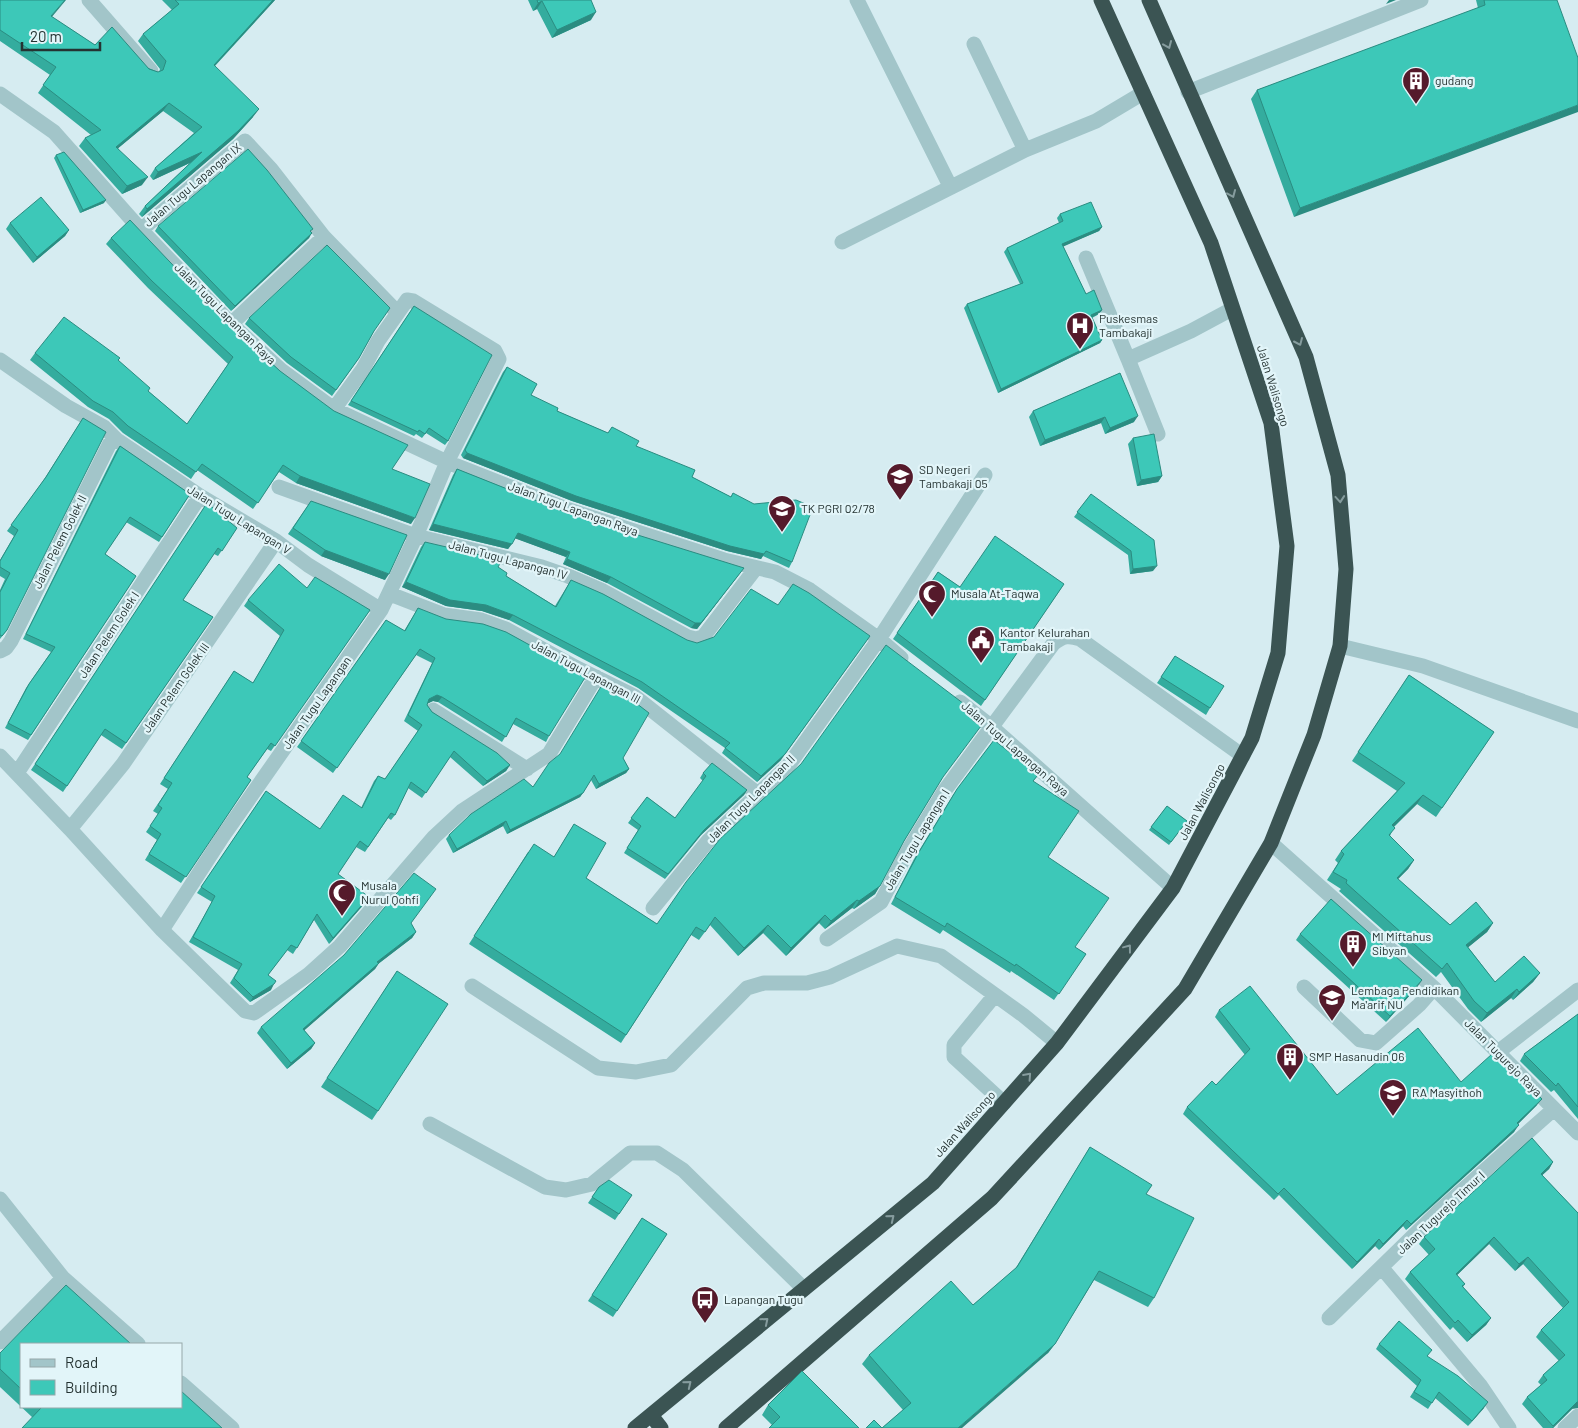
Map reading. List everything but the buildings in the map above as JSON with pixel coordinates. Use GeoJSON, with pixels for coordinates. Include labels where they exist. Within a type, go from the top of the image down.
{"type":"FeatureCollection","features":[{"type":"Feature","properties":{"kind":"highway","name":"Jalan Walisongo"},"geometry":{"type":"LineString","coordinates":[[635,1428],[933,1183],[1056,1043],[1173,888],[1252,738],[1278,653],[1288,546],[1271,423],[1210,242],[1101,0]]}},
{"type":"Feature","properties":{"kind":"highway"},"geometry":{"type":"LineString","coordinates":[[726,1428],[992,1198],[1185,989],[1271,843],[1314,735],[1340,646],[1346,569],[1338,475],[1306,357],[1149,0]]}},
{"type":"Feature","properties":{"kind":"highway"},"geometry":{"type":"LineString","coordinates":[[650,1415],[662,1428]]}},
{"type":"Feature","properties":{"kind":"street"},"geometry":{"type":"LineString","coordinates":[[89,0],[151,71]]}},
{"type":"Feature","properties":{"kind":"street"},"geometry":{"type":"LineString","coordinates":[[857,0],[950,186]]}},
{"type":"Feature","properties":{"kind":"street"},"geometry":{"type":"LineString","coordinates":[[1188,92],[1421,0]]}},
{"type":"Feature","properties":{"kind":"street"},"geometry":{"type":"LineString","coordinates":[[974,44],[1025,150]]}},
{"type":"Feature","properties":{"kind":"street"},"geometry":{"type":"LineString","coordinates":[[842,242],[950,186],[1025,150],[1096,121],[1143,93]]}},
{"type":"Feature","properties":{"kind":"street","name":"Jalan Tugu Lapangan Raya"},"geometry":{"type":"LineString","coordinates":[[0,94],[54,132],[141,230],[231,324],[281,370],[334,409],[447,462],[568,510],[724,560],[775,572],[810,590],[879,639],[914,668]]}},
{"type":"Feature","properties":{"kind":"street","name":"Jalan Tugu Lapangan IX"},"geometry":{"type":"LineString","coordinates":[[141,230],[245,141],[271,169],[324,237]]}},
{"type":"Feature","properties":{"kind":"street"},"geometry":{"type":"LineString","coordinates":[[231,324],[324,237],[397,312],[364,369],[334,409]]}},
{"type":"Feature","properties":{"kind":"street"},"geometry":{"type":"LineString","coordinates":[[1086,258],[1158,434]]}},
{"type":"Feature","properties":{"kind":"street","name":"Jalan Tugu Lapangan"},"geometry":{"type":"LineString","coordinates":[[162,930],[223,836],[381,610],[416,536],[447,462],[499,359],[495,351],[409,300],[403,303],[397,312]]}},
{"type":"Feature","properties":{"kind":"street"},"geometry":{"type":"LineString","coordinates":[[1128,359],[1191,331],[1232,308]]}},
{"type":"Feature","properties":{"kind":"street","name":"Jalan Tugu Lapangan V"},"geometry":{"type":"LineString","coordinates":[[0,360],[66,406],[104,427],[120,442],[200,496],[276,541],[308,565],[381,610]]}},
{"type":"Feature","properties":{"kind":"street","name":"Jalan Pelem Golek II"},"geometry":{"type":"LineString","coordinates":[[0,651],[6,648],[11,641],[110,443],[120,442]]}},
{"type":"Feature","properties":{"kind":"street","name":"Jalan Tugu Lapangan II"},"geometry":{"type":"LineString","coordinates":[[654,908],[708,841],[788,766],[879,639],[985,476]]}},
{"type":"Feature","properties":{"kind":"street","name":"Jalan Tugu Lapangan IV"},"geometry":{"type":"LineString","coordinates":[[279,487],[416,536],[542,567],[568,576],[603,591],[688,637],[696,639],[704,637],[756,568]]}},
{"type":"Feature","properties":{"kind":"street","name":"Jalan Pelem Golek I"},"geometry":{"type":"LineString","coordinates":[[17,773],[200,496]]}},
{"type":"Feature","properties":{"kind":"street","name":"Jalan Pelem Golek III"},"geometry":{"type":"LineString","coordinates":[[70,829],[129,756],[276,541]]}},
{"type":"Feature","properties":{"kind":"street","name":"Jalan Tugu Lapangan III"},"geometry":{"type":"LineString","coordinates":[[390,594],[444,615],[491,622],[634,696],[759,795]]}},
{"type":"Feature","properties":{"kind":"street","name":"Jalan Tugu Lapangan I"},"geometry":{"type":"LineString","coordinates":[[827,939],[881,902],[906,854],[945,790],[993,728],[1053,644],[1062,637],[1072,636],[1080,639],[1151,688],[1243,756]]}},
{"type":"Feature","properties":{"kind":"street"},"geometry":{"type":"LineString","coordinates":[[1340,646],[1423,666],[1578,721]]}},
{"type":"Feature","properties":{"kind":"street"},"geometry":{"type":"LineString","coordinates":[[0,756],[162,930],[245,1011],[254,1013],[310,974],[340,946],[434,837],[462,811],[549,754],[596,677]]}},
{"type":"Feature","properties":{"kind":"street","name":"Jalan Tugu Lapangan Raya"},"geometry":{"type":"LineString","coordinates":[[946,692],[993,728],[1173,888]]}},
{"type":"Feature","properties":{"kind":"street"},"geometry":{"type":"LineString","coordinates":[[433,710],[528,769]]}},
{"type":"Feature","properties":{"kind":"street","name":"Jalan Tugurejo Raya"},"geometry":{"type":"LineString","coordinates":[[1271,843],[1434,988],[1578,1133]]}},
{"type":"Feature","properties":{"kind":"street"},"geometry":{"type":"LineString","coordinates":[[472,986],[598,1068],[636,1072],[671,1065],[747,988],[764,983],[807,983],[830,977],[897,946],[941,956],[1023,1015],[1056,1043]]}},
{"type":"Feature","properties":{"kind":"street"},"geometry":{"type":"LineString","coordinates":[[1304,987],[1360,1040],[1376,1043],[1420,1005],[1434,988]]}},
{"type":"Feature","properties":{"kind":"street"},"geometry":{"type":"LineString","coordinates":[[1498,1052],[1578,990]]}},
{"type":"Feature","properties":{"kind":"street"},"geometry":{"type":"LineString","coordinates":[[995,995],[954,1044],[954,1057],[1004,1103]]}},
{"type":"Feature","properties":{"kind":"street","name":"Jalan Tugurejo Timur I"},"geometry":{"type":"LineString","coordinates":[[1329,1318],[1440,1210],[1554,1109]]}},
{"type":"Feature","properties":{"kind":"street"},"geometry":{"type":"LineString","coordinates":[[430,1124],[545,1187],[566,1190],[592,1184],[630,1153],[657,1153],[683,1170],[804,1289]]}},
{"type":"Feature","properties":{"kind":"street"},"geometry":{"type":"LineString","coordinates":[[0,1199],[62,1278],[137,1343]]}},
{"type":"Feature","properties":{"kind":"street"},"geometry":{"type":"LineString","coordinates":[[1382,1268],[1480,1385],[1509,1428]]}},
{"type":"Feature","properties":{"kind":"street"},"geometry":{"type":"LineString","coordinates":[[0,1342],[62,1278]]}},
{"type":"Feature","properties":{"kind":"street"},"geometry":{"type":"LineString","coordinates":[[182,1384],[232,1428]]}},
{"type":"Feature","properties":{"kind":"street"},"geometry":{"type":"LineString","coordinates":[[1565,1428],[1578,1416]]}},
{"type":"Feature","properties":{"kind":"place","name":"gudang"},"geometry":{"type":"Point","coordinates":[1416,105]}},
{"type":"Feature","properties":{"kind":"place","name":"Puskesmas Tambakaji"},"geometry":{"type":"Point","coordinates":[1080,350]}},
{"type":"Feature","properties":{"kind":"place","name":"SD Negeri Tambakaji 05"},"geometry":{"type":"Point","coordinates":[900,501]}},
{"type":"Feature","properties":{"kind":"place","name":"TK PGRI 02/78"},"geometry":{"type":"Point","coordinates":[782,533]}},
{"type":"Feature","properties":{"kind":"place","name":"Musala At-Taqwa"},"geometry":{"type":"Point","coordinates":[932,618]}},
{"type":"Feature","properties":{"kind":"place","name":"Kantor Kelurahan Tambakaji"},"geometry":{"type":"Point","coordinates":[981,664]}},
{"type":"Feature","properties":{"kind":"place","name":"Musala Nurul Qohfi"},"geometry":{"type":"Point","coordinates":[342,917]}},
{"type":"Feature","properties":{"kind":"place","name":"MI Miftahus Sibyan"},"geometry":{"type":"Point","coordinates":[1353,968]}},
{"type":"Feature","properties":{"kind":"place","name":"Lembaga Pendidikan Ma'arif NU"},"geometry":{"type":"Point","coordinates":[1332,1022]}},
{"type":"Feature","properties":{"kind":"place","name":"SMP Hasanudin 06"},"geometry":{"type":"Point","coordinates":[1290,1081]}},
{"type":"Feature","properties":{"kind":"place","name":"RA Masyithoh"},"geometry":{"type":"Point","coordinates":[1393,1117]}},
{"type":"Feature","properties":{"kind":"place","name":"Lapangan Tugu"},"geometry":{"type":"Point","coordinates":[705,1324]}}]}
